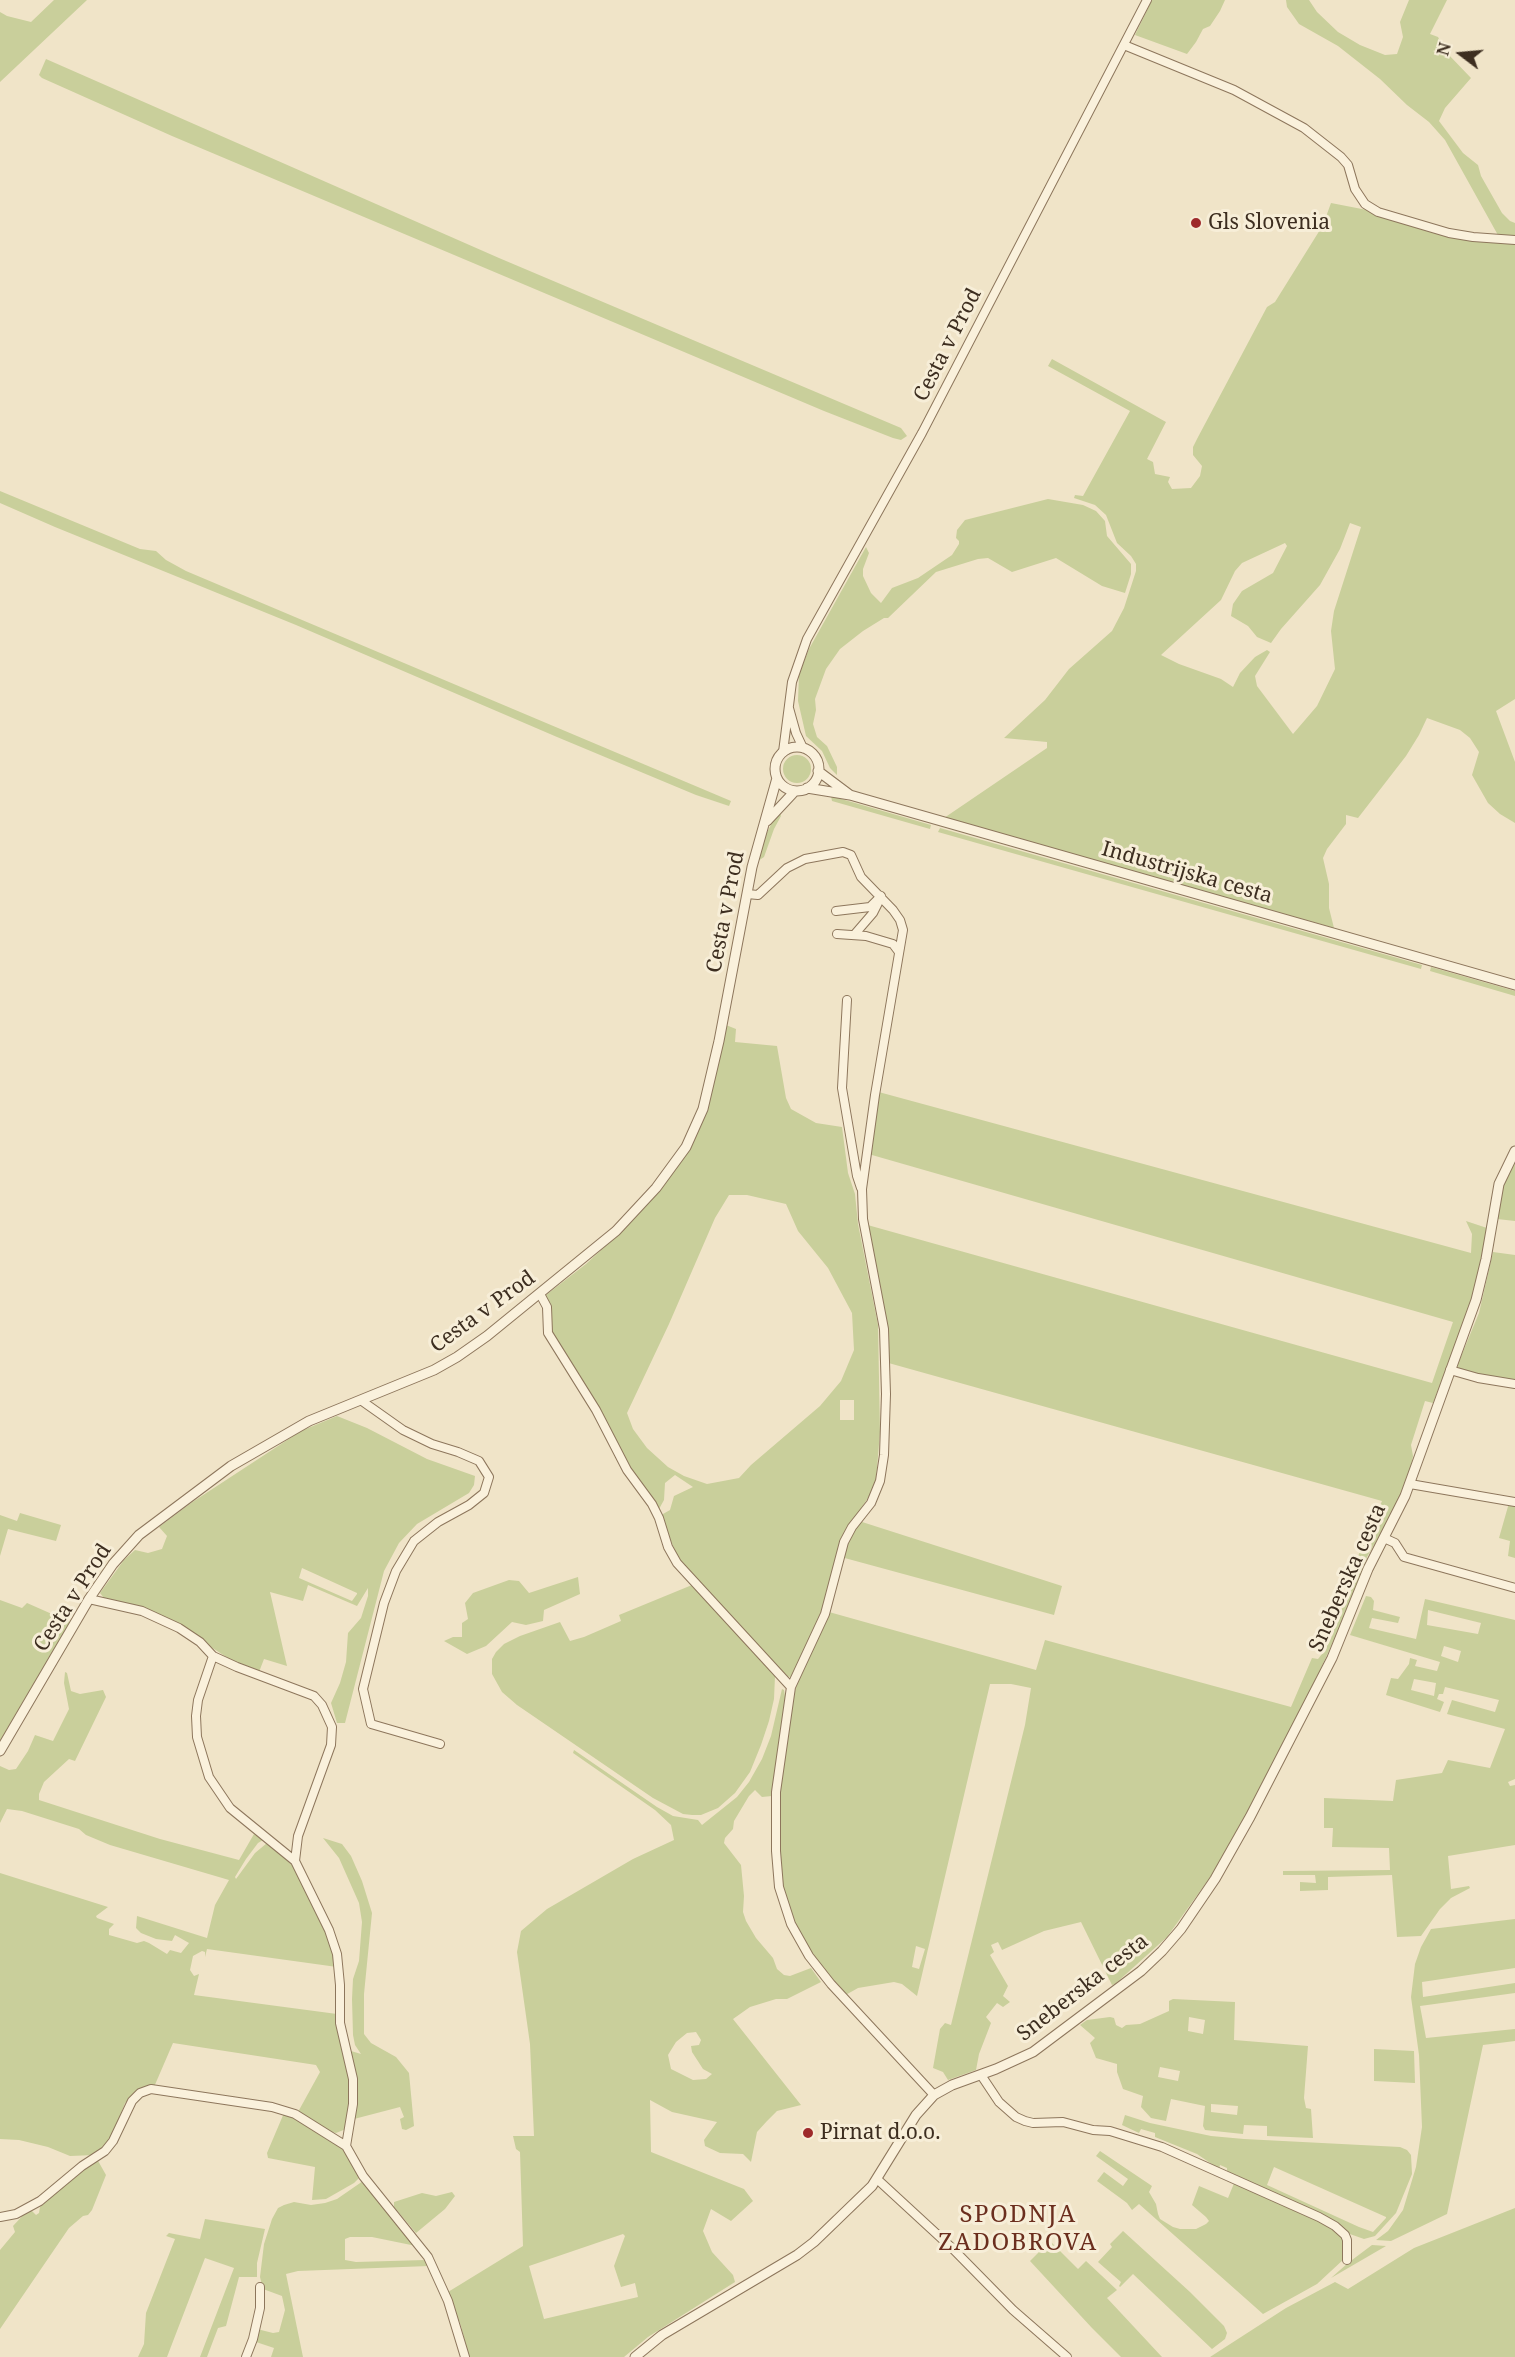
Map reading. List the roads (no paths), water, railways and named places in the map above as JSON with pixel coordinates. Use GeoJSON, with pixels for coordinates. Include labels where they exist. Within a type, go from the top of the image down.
{"type":"FeatureCollection","features":[{"type":"Feature","properties":{"kind":"street","name":"Cesta v Prod"},"geometry":{"type":"LineString","coordinates":[[783,752],[793,677],[807,639],[922,433],[1147,0]]}},
{"type":"Feature","properties":{"kind":"street"},"geometry":{"type":"LineString","coordinates":[[1124,45],[1234,90],[1304,128],[1341,157],[1348,165],[1355,189],[1365,204],[1378,212],[1449,233],[1515,240]]}},
{"type":"Feature","properties":{"kind":"street"},"geometry":{"type":"LineString","coordinates":[[789,708],[803,748]]}},
{"type":"Feature","properties":{"kind":"street"},"geometry":{"type":"LineString","coordinates":[[792,747],[803,748],[813,754],[818,771],[814,781],[807,788],[795,790],[782,785],[777,778],[776,761],[783,752],[792,747]]}},
{"type":"Feature","properties":{"kind":"street","name":"Industrijska cesta"},"geometry":{"type":"LineString","coordinates":[[818,771],[850,795]]}},
{"type":"Feature","properties":{"kind":"street","name":"Cesta v Prod"},"geometry":{"type":"LineString","coordinates":[[0,1751],[89,1599],[113,1564],[139,1535],[231,1466],[309,1421],[434,1370],[457,1357],[540,1294],[616,1231],[656,1188],[686,1147],[705,1098],[719,1041],[755,853],[777,778]]}},
{"type":"Feature","properties":{"kind":"street","name":"Industrijska cesta"},"geometry":{"type":"LineString","coordinates":[[807,788],[850,795],[1515,986]]}},
{"type":"Feature","properties":{"kind":"street","name":"Cesta v Prod"},"geometry":{"type":"LineString","coordinates":[[765,823],[795,790]]}},
{"type":"Feature","properties":{"kind":"street"},"geometry":{"type":"LineString","coordinates":[[747,894],[758,895],[787,868],[805,859],[843,852],[850,855],[861,877],[900,920],[903,930],[885,1029],[862,1189],[863,1219],[884,1329],[886,1394],[884,1455],[871,1503],[852,1527],[844,1542],[825,1614],[791,1687],[776,1792],[776,1851],[779,1887],[788,1915],[809,1956],[831,1984],[934,2096]]}},
{"type":"Feature","properties":{"kind":"street"},"geometry":{"type":"LineString","coordinates":[[836,911],[870,907],[880,896]]}},
{"type":"Feature","properties":{"kind":"street"},"geometry":{"type":"LineString","coordinates":[[854,935],[873,913],[880,896]]}},
{"type":"Feature","properties":{"kind":"street"},"geometry":{"type":"LineString","coordinates":[[837,934],[866,936],[893,944],[900,952]]}},
{"type":"Feature","properties":{"kind":"street"},"geometry":{"type":"LineString","coordinates":[[847,1000],[842,1088],[857,1176],[862,1189]]}},
{"type":"Feature","properties":{"kind":"street","name":"Sneberska cesta"},"geometry":{"type":"LineString","coordinates":[[635,2357],[662,2335],[807,2248],[860,2199],[877,2179],[916,2115],[934,2096],[952,2085],[1021,2059],[1046,2043],[1141,1971],[1181,1929],[1215,1879],[1246,1825],[1332,1658],[1368,1569],[1410,1484],[1483,1276],[1499,1184],[1515,1151]]}},
{"type":"Feature","properties":{"kind":"street"},"geometry":{"type":"LineString","coordinates":[[540,1294],[547,1307],[548,1333],[596,1410],[627,1470],[652,1504],[677,1563],[791,1687]]}},
{"type":"Feature","properties":{"kind":"street"},"geometry":{"type":"LineString","coordinates":[[1450,1370],[1478,1378],[1515,1384]]}},
{"type":"Feature","properties":{"kind":"street"},"geometry":{"type":"LineString","coordinates":[[362,1401],[403,1430],[432,1444],[479,1461],[489,1477],[484,1493],[469,1505],[438,1522],[414,1541],[396,1570],[384,1603],[363,1689],[371,1724],[440,1744]]}},
{"type":"Feature","properties":{"kind":"street"},"geometry":{"type":"LineString","coordinates":[[1410,1484],[1515,1502]]}},
{"type":"Feature","properties":{"kind":"street"},"geometry":{"type":"LineString","coordinates":[[1384,1538],[1395,1543],[1404,1557],[1515,1588]]}},
{"type":"Feature","properties":{"kind":"street"},"geometry":{"type":"LineString","coordinates":[[89,1599],[142,1611],[179,1628],[200,1642],[213,1656],[314,1696],[322,1705],[332,1727],[331,1745],[298,1836],[295,1861]]}},
{"type":"Feature","properties":{"kind":"street"},"geometry":{"type":"LineString","coordinates":[[213,1656],[198,1700],[196,1716],[197,1737],[209,1777],[230,1808],[295,1861],[329,1930],[337,1954],[340,2023],[353,2079],[353,2104],[346,2146]]}},
{"type":"Feature","properties":{"kind":"street"},"geometry":{"type":"LineString","coordinates":[[981,2075],[999,2102],[1024,2121],[1044,2124],[1063,2122],[1093,2130],[1110,2131],[1162,2147],[1319,2217],[1345,2235],[1347,2260]]}},
{"type":"Feature","properties":{"kind":"street"},"geometry":{"type":"LineString","coordinates":[[0,2217],[16,2214],[34,2205],[82,2166],[105,2151],[113,2141],[132,2101],[140,2092],[151,2089],[272,2107],[295,2114],[346,2146],[363,2176],[428,2257],[448,2301],[465,2357]]}},
{"type":"Feature","properties":{"kind":"street"},"geometry":{"type":"LineString","coordinates":[[877,2179],[953,2249],[1013,2310],[1066,2357]]}},
{"type":"Feature","properties":{"kind":"street"},"geometry":{"type":"LineString","coordinates":[[246,2357],[260,2308],[261,2287]]}},
{"type":"Feature","properties":{"kind":"place","name":"Gls Slovenia"},"geometry":{"type":"Point","coordinates":[1196,223]}},
{"type":"Feature","properties":{"kind":"place","name":"Pirnat d.o.o."},"geometry":{"type":"Point","coordinates":[808,2133]}},
{"type":"Feature","properties":{"kind":"district","name":"SPODNJA ZADOBROVA"},"geometry":{"type":"Point","coordinates":[1018,2229]}}]}
